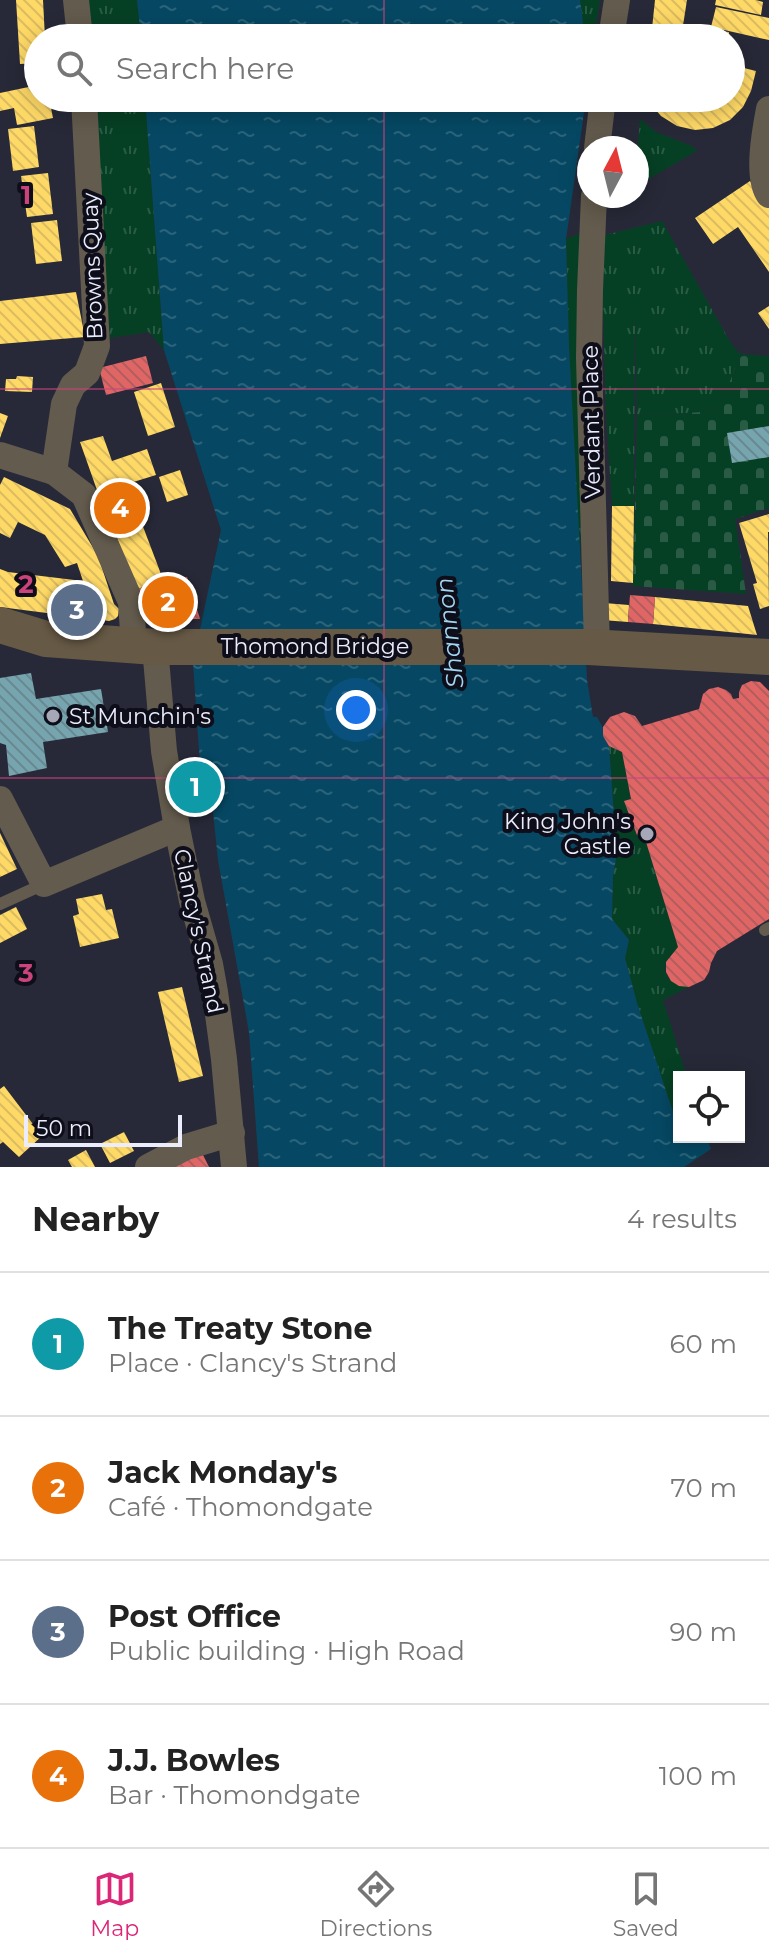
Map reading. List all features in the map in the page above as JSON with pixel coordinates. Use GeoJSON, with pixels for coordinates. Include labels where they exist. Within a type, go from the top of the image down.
{"type":"FeatureCollection","features":[{"type":"Feature","properties":{"kind":"main road","name":"Thomond Bridge"},"geometry":{"type":"LineString","coordinates":[[0,625],[46,639],[156,647],[592,648],[769,657]]}},
{"type":"Feature","properties":{"kind":"street"},"geometry":{"type":"LineString","coordinates":[[76,0],[79,24]]}},
{"type":"Feature","properties":{"kind":"street"},"geometry":{"type":"LineString","coordinates":[[613,24],[617,0]]}},
{"type":"Feature","properties":{"kind":"street"},"geometry":{"type":"LineString","coordinates":[[769,109],[763,139],[764,188],[769,195]]}},
{"type":"Feature","properties":{"kind":"street","name":"Browns Quay"},"geometry":{"type":"LineString","coordinates":[[54,472],[64,404],[73,385],[87,373],[97,346],[85,112]]}},
{"type":"Feature","properties":{"kind":"street"},"geometry":{"type":"LineString","coordinates":[[598,136],[601,112]]}},
{"type":"Feature","properties":{"kind":"street","name":"Verdant Place"},"geometry":{"type":"LineString","coordinates":[[592,648],[589,358],[594,208]]}},
{"type":"Feature","properties":{"kind":"street"},"geometry":{"type":"LineString","coordinates":[[0,455],[54,472]]}},
{"type":"Feature","properties":{"kind":"street","name":"Clancy's Strand"},"geometry":{"type":"LineString","coordinates":[[54,472],[84,495],[131,602],[156,647],[164,751],[192,901],[215,992],[234,1167]]}},
{"type":"Feature","properties":{"kind":"street"},"geometry":{"type":"LineString","coordinates":[[0,799],[44,884],[177,828]]}},
{"type":"Feature","properties":{"kind":"street"},"geometry":{"type":"LineString","coordinates":[[148,1167],[186,1147],[232,1133]]}},
{"type":"Feature","properties":{"kind":"lane"},"geometry":{"type":"LineString","coordinates":[[0,904],[44,884]]}},
{"type":"Feature","properties":{"kind":"green space"},"geometry":{"type":"Polygon","coordinates":[[[84,0],[137,0],[140,24],[86,24],[84,0]]]}},
{"type":"Feature","properties":{"kind":"green space"},"geometry":{"type":"Polygon","coordinates":[[[580,0],[600,0],[596,24],[583,24],[580,0]]]}},
{"type":"Feature","properties":{"kind":"green space"},"geometry":{"type":"Polygon","coordinates":[[[92,112],[146,112],[164,350],[149,332],[110,338],[92,112]]]}},
{"type":"Feature","properties":{"kind":"green space"},"geometry":{"type":"Polygon","coordinates":[[[640,119],[656,132],[696,149],[649,179],[649,136],[639,136],[640,119]]]}},
{"type":"Feature","properties":{"kind":"green space"},"geometry":{"type":"Polygon","coordinates":[[[662,221],[732,345],[741,354],[718,411],[637,416],[635,312],[634,506],[612,506],[601,236],[662,221]]]}},
{"type":"Feature","properties":{"kind":"green space"},"geometry":{"type":"Polygon","coordinates":[[[585,231],[580,582],[566,239],[585,231]]]}},
{"type":"Feature","properties":{"kind":"green space"},"geometry":{"type":"Polygon","coordinates":[[[741,354],[769,356],[769,508],[735,519],[746,594],[633,586],[637,416],[718,411],[741,354]]]}},
{"type":"Feature","properties":{"kind":"green space"},"geometry":{"type":"Polygon","coordinates":[[[609,746],[622,752],[631,799],[625,802],[637,835],[643,832],[678,947],[666,963],[666,973],[675,983],[689,987],[663,1000],[685,1071],[673,1071],[673,1113],[625,958],[629,940],[612,919],[617,853],[611,827],[614,815],[609,746]]]}},
{"type":"Feature","properties":{"kind":"water"},"geometry":{"type":"Polygon","coordinates":[[[137,0],[580,0],[583,24],[140,24],[137,0]]]}},
{"type":"Feature","properties":{"kind":"water","name":"Shannon"},"geometry":{"type":"Polygon","coordinates":[[[146,112],[584,112],[581,136],[577,136],[577,161],[566,239],[569,347],[587,680],[593,717],[597,717],[609,746],[614,815],[611,827],[617,853],[612,919],[629,940],[625,958],[673,1112],[673,1143],[708,1143],[711,1149],[684,1167],[259,1167],[249,1032],[218,860],[209,772],[200,764],[193,663],[221,530],[164,350],[146,112]]]}},
{"type":"Feature","properties":{"kind":"building: Homes"},"geometry":{"type":"Polygon","coordinates":[[[16,0],[43,0],[44,24],[24,24],[24,64],[20,64],[16,0]]]}},
{"type":"Feature","properties":{"kind":"building: Homes"},"geometry":{"type":"Polygon","coordinates":[[[655,0],[687,0],[683,24],[652,24],[655,0]]]}},
{"type":"Feature","properties":{"kind":"building: Homes"},"geometry":{"type":"Polygon","coordinates":[[[716,0],[763,2],[761,15],[715,5],[716,0]]]}},
{"type":"Feature","properties":{"kind":"building: Homes"},"geometry":{"type":"Polygon","coordinates":[[[716,7],[769,18],[769,40],[745,35],[745,24],[712,24],[716,7]]]}},
{"type":"Feature","properties":{"kind":"building: Homes"},"geometry":{"type":"Polygon","coordinates":[[[745,68],[756,71],[745,103],[745,68]]]}},
{"type":"Feature","properties":{"kind":"building: Homes"},"geometry":{"type":"Polygon","coordinates":[[[24,88],[24,112],[52,112],[53,118],[17,125],[14,108],[0,111],[0,93],[24,88]]]}},
{"type":"Feature","properties":{"kind":"building: Homes"},"geometry":{"type":"Polygon","coordinates":[[[658,112],[738,112],[730,120],[713,128],[695,130],[677,126],[658,112]]]}},
{"type":"Feature","properties":{"kind":"building: Homes"},"geometry":{"type":"Polygon","coordinates":[[[34,126],[39,167],[13,171],[8,129],[34,126]]]}},
{"type":"Feature","properties":{"kind":"building: Homes"},"geometry":{"type":"Polygon","coordinates":[[[48,173],[53,214],[27,217],[21,176],[48,173]]]}},
{"type":"Feature","properties":{"kind":"building: Homes"},"geometry":{"type":"Polygon","coordinates":[[[750,181],[769,208],[769,272],[738,227],[713,244],[695,218],[750,181]]]}},
{"type":"Feature","properties":{"kind":"building: Homes"},"geometry":{"type":"Polygon","coordinates":[[[57,220],[62,261],[36,264],[31,223],[57,220]]]}},
{"type":"Feature","properties":{"kind":"building: Homes"},"geometry":{"type":"Polygon","coordinates":[[[76,292],[85,337],[0,344],[0,301],[76,292]]]}},
{"type":"Feature","properties":{"kind":"building: Homes"},"geometry":{"type":"Polygon","coordinates":[[[769,306],[769,329],[758,313],[769,306]]]}},
{"type":"Feature","properties":{"kind":"building: Homes"},"geometry":{"type":"Polygon","coordinates":[[[17,376],[33,377],[32,392],[5,391],[6,379],[16,379],[17,376]]]}},
{"type":"Feature","properties":{"kind":"building: Homes"},"geometry":{"type":"Polygon","coordinates":[[[161,383],[175,427],[148,436],[134,392],[161,383]]]}},
{"type":"Feature","properties":{"kind":"building: Homes"},"geometry":{"type":"Polygon","coordinates":[[[0,413],[8,416],[0,438],[0,413]]]}},
{"type":"Feature","properties":{"kind":"building: Homes"},"geometry":{"type":"Polygon","coordinates":[[[103,436],[112,461],[147,449],[156,475],[98,493],[80,442],[103,436]]]}},
{"type":"Feature","properties":{"kind":"building: Homes"},"geometry":{"type":"Polygon","coordinates":[[[180,470],[188,495],[167,502],[159,477],[180,470]]]}},
{"type":"Feature","properties":{"kind":"building: Homes"},"geometry":{"type":"Polygon","coordinates":[[[4,477],[70,509],[98,556],[114,604],[119,609],[115,619],[109,621],[0,607],[0,569],[83,581],[77,563],[65,567],[45,535],[18,522],[10,538],[0,533],[0,485],[4,477]]]}},
{"type":"Feature","properties":{"kind":"building: Homes"},"geometry":{"type":"Polygon","coordinates":[[[612,506],[634,506],[633,583],[611,581],[612,506]]]}},
{"type":"Feature","properties":{"kind":"building: Homes"},"geometry":{"type":"Polygon","coordinates":[[[769,514],[769,606],[760,609],[753,584],[757,583],[739,523],[769,514]]]}},
{"type":"Feature","properties":{"kind":"building: Homes"},"geometry":{"type":"Polygon","coordinates":[[[139,516],[164,582],[136,589],[111,522],[139,516]]]}},
{"type":"Feature","properties":{"kind":"building: Homes"},"geometry":{"type":"Polygon","coordinates":[[[655,597],[748,606],[757,635],[653,624],[655,597]]]}},
{"type":"Feature","properties":{"kind":"building: Homes"},"geometry":{"type":"Polygon","coordinates":[[[604,603],[629,605],[628,622],[602,620],[604,603]]]}},
{"type":"Feature","properties":{"kind":"building: Homes"},"geometry":{"type":"Polygon","coordinates":[[[0,833],[17,869],[0,877],[0,833]]]}},
{"type":"Feature","properties":{"kind":"building: Homes"},"geometry":{"type":"Polygon","coordinates":[[[102,894],[106,910],[112,909],[119,938],[80,947],[73,916],[79,914],[76,899],[102,894]]]}},
{"type":"Feature","properties":{"kind":"building: Homes"},"geometry":{"type":"Polygon","coordinates":[[[16,907],[27,929],[0,943],[0,915],[16,907]]]}},
{"type":"Feature","properties":{"kind":"building: Homes"},"geometry":{"type":"Polygon","coordinates":[[[182,987],[203,1076],[179,1082],[158,992],[182,987]]]}},
{"type":"Feature","properties":{"kind":"building: Homes"},"geometry":{"type":"Polygon","coordinates":[[[4,1086],[42,1136],[19,1157],[3,1142],[0,1144],[0,1089],[4,1086]]]}},
{"type":"Feature","properties":{"kind":"building: Homes"},"geometry":{"type":"Polygon","coordinates":[[[124,1132],[134,1151],[110,1163],[100,1144],[124,1132]]]}},
{"type":"Feature","properties":{"kind":"building: Homes"},"geometry":{"type":"Polygon","coordinates":[[[86,1150],[95,1167],[72,1167],[68,1160],[86,1150]]]}},
{"type":"Feature","properties":{"kind":"building: Shops"},"geometry":{"type":"Polygon","coordinates":[[[146,356],[153,383],[106,395],[99,368],[146,356]]]}},
{"type":"Feature","properties":{"kind":"building: Shops"},"geometry":{"type":"Polygon","coordinates":[[[129,493],[139,516],[111,522],[102,500],[129,493]]]}},
{"type":"Feature","properties":{"kind":"building: Shops"},"geometry":{"type":"Polygon","coordinates":[[[187,577],[200,619],[179,619],[177,611],[143,611],[136,589],[187,577]]]}},
{"type":"Feature","properties":{"kind":"building: Shops"},"geometry":{"type":"Polygon","coordinates":[[[630,595],[655,597],[653,624],[628,622],[630,595]]]}},
{"type":"Feature","properties":{"kind":"building: Shops"},"geometry":{"type":"Polygon","coordinates":[[[751,681],[760,682],[769,691],[769,919],[717,951],[704,980],[689,987],[679,986],[671,981],[666,972],[666,962],[678,947],[643,832],[637,835],[624,801],[631,799],[622,752],[609,746],[603,736],[603,727],[610,717],[624,712],[635,716],[642,726],[699,709],[703,694],[718,687],[731,694],[733,699],[739,698],[742,685],[751,681]]]}},
{"type":"Feature","properties":{"kind":"building: Shops"},"geometry":{"type":"Polygon","coordinates":[[[199,1147],[209,1167],[159,1167],[199,1147]]]}},
{"type":"Feature","properties":{"kind":"building: Public"},"geometry":{"type":"Polygon","coordinates":[[[769,426],[769,457],[732,463],[727,433],[769,426]]]}},
{"type":"Feature","properties":{"kind":"building: Public","name":"St Munchin's"},"geometry":{"type":"Polygon","coordinates":[[[31,673],[36,699],[101,689],[108,732],[43,742],[47,768],[9,776],[6,745],[0,743],[0,678],[31,673]]]}},
{"type":"Feature","properties":{"kind":"place","name":"J.J. Bowles"},"geometry":{"type":"Point","coordinates":[120,508]}},
{"type":"Feature","properties":{"kind":"place","name":"Jack Monday's"},"geometry":{"type":"Point","coordinates":[168,602]}},
{"type":"Feature","properties":{"kind":"place","name":"Post Office"},"geometry":{"type":"Point","coordinates":[77,610]}},
{"type":"Feature","properties":{"kind":"place","name":"St Munchin's"},"geometry":{"type":"Point","coordinates":[53,716]}},
{"type":"Feature","properties":{"kind":"place","name":"The Treaty Stone"},"geometry":{"type":"Point","coordinates":[195,787]}},
{"type":"Feature","properties":{"kind":"place","name":"King John's Castle"},"geometry":{"type":"Point","coordinates":[647,834]}}]}
